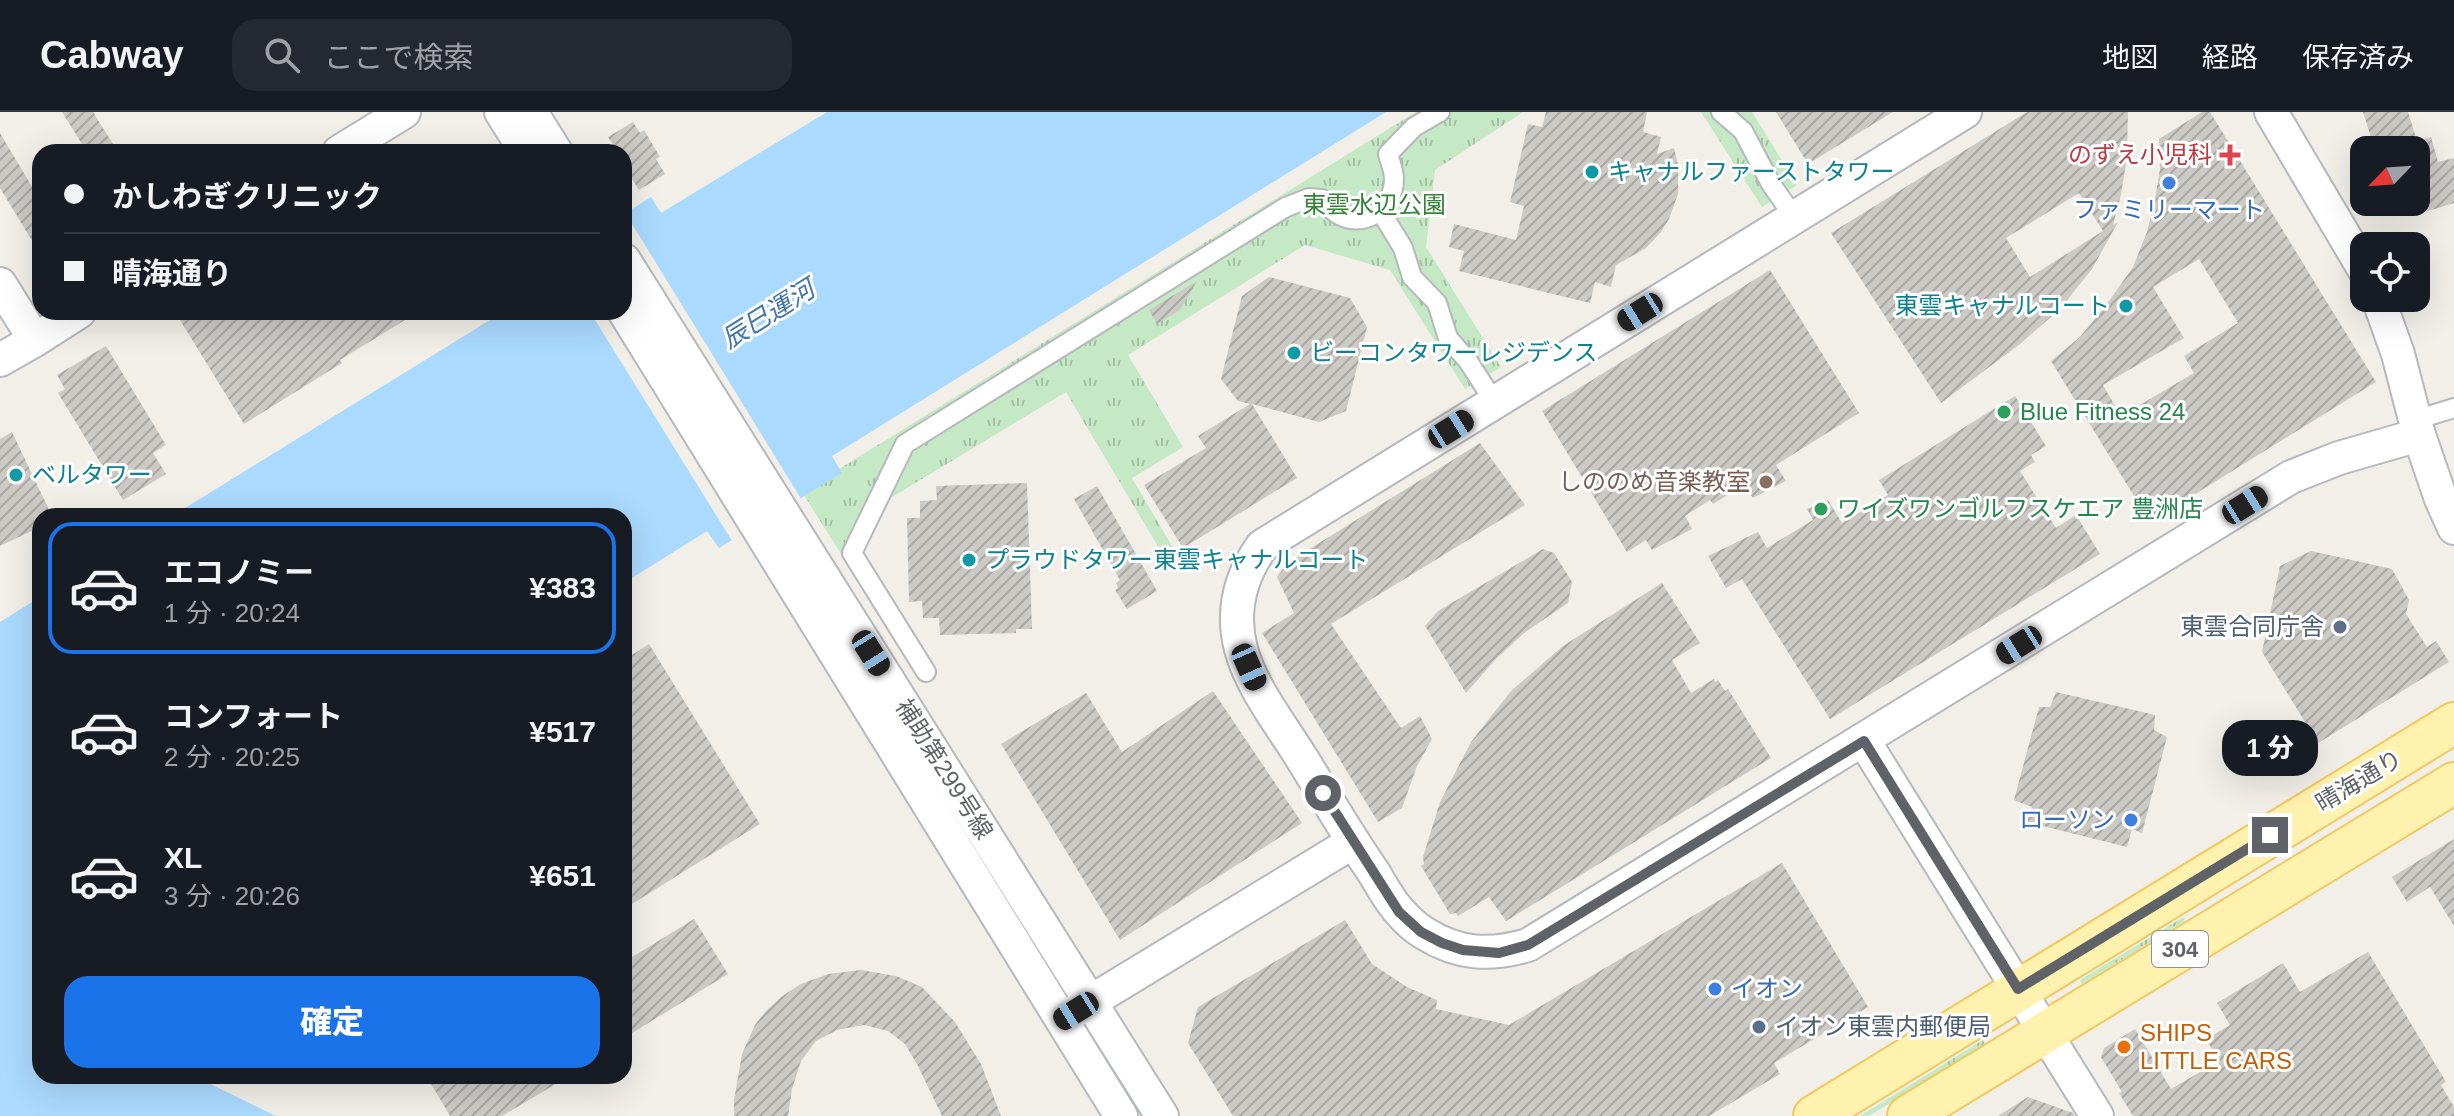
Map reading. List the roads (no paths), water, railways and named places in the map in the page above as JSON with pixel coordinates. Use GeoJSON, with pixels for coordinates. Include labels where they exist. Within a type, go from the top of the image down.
{"type":"FeatureCollection","features":[{"type":"Feature","properties":{"kind":"main road","name":"晴海通り"},"geometry":{"type":"LineString","coordinates":[[1814,1116],[2454,723]]}},
{"type":"Feature","properties":{"kind":"main road","name":"304"},"geometry":{"type":"LineString","coordinates":[[1908,1116],[2454,783]]}},
{"type":"Feature","properties":{"kind":"street"},"geometry":{"type":"LineString","coordinates":[[352,144],[404,112]]}},
{"type":"Feature","properties":{"kind":"street"},"geometry":{"type":"LineString","coordinates":[[501,112],[521,144]]}},
{"type":"Feature","properties":{"kind":"street"},"geometry":{"type":"LineString","coordinates":[[531,112],[551,144]]}},
{"type":"Feature","properties":{"kind":"street"},"geometry":{"type":"LineString","coordinates":[[926,672],[852,553],[905,444],[1286,207],[1309,198],[1322,199],[1336,213],[1350,218],[1367,218],[1381,212],[1392,191],[1394,178],[1388,154],[1414,127],[1440,112]]}},
{"type":"Feature","properties":{"kind":"street"},"geometry":{"type":"LineString","coordinates":[[1721,112],[1743,131],[1785,204]]}},
{"type":"Feature","properties":{"kind":"street"},"geometry":{"type":"LineString","coordinates":[[1965,112],[1262,546],[1248,565],[1239,593],[1237,620],[1241,650],[1256,684],[1399,912],[1421,932],[1463,950],[1499,953],[1528,945],[2291,477],[2417,427],[2454,408]]}},
{"type":"Feature","properties":{"kind":"street"},"geometry":{"type":"LineString","coordinates":[[2271,112],[2350,245]]}},
{"type":"Feature","properties":{"kind":"street"},"geometry":{"type":"LineString","coordinates":[[1381,212],[1403,248],[1412,277],[1437,303],[1448,338],[1486,389]]}},
{"type":"Feature","properties":{"kind":"street","name":"補助第299号線"},"geometry":{"type":"LineString","coordinates":[[632,274],[1061,1020],[1121,1116]]}},
{"type":"Feature","properties":{"kind":"street"},"geometry":{"type":"LineString","coordinates":[[0,284],[35,340]]}},
{"type":"Feature","properties":{"kind":"street"},"geometry":{"type":"LineString","coordinates":[[2383,312],[2398,354],[2417,427],[2454,528]]}},
{"type":"Feature","properties":{"kind":"street"},"geometry":{"type":"LineString","coordinates":[[0,360],[66,320]]}},
{"type":"Feature","properties":{"kind":"street","name":"補助第299号線"},"geometry":{"type":"LineString","coordinates":[[630,320],[799,565],[1091,1002],[1162,1116]]}},
{"type":"Feature","properties":{"kind":"street"},"geometry":{"type":"LineString","coordinates":[[1864,741],[2097,1116]]}},
{"type":"Feature","properties":{"kind":"street"},"geometry":{"type":"LineString","coordinates":[[1061,1020],[1353,842]]}},
{"type":"Feature","properties":{"kind":"water","name":"辰巳運河"},"geometry":{"type":"Polygon","coordinates":[[[827,112],[1386,112],[832,456],[842,473],[719,548],[707,531],[632,578],[632,508],[185,508],[490,320],[632,320],[632,209],[651,197],[661,213],[827,112]]]}},
{"type":"Feature","properties":{"kind":"water"},"geometry":{"type":"Polygon","coordinates":[[[32,602],[32,1084],[210,1084],[276,1116],[0,1116],[0,622],[32,602]]]}},
{"type":"Feature","properties":{"kind":"place","name":"のずえ小児科"},"geometry":{"type":"Point","coordinates":[2230,155]}},
{"type":"Feature","properties":{"kind":"place","name":"キャナルファーストタワー"},"geometry":{"type":"Point","coordinates":[1592,172]}},
{"type":"Feature","properties":{"kind":"place","name":"ファミリーマート"},"geometry":{"type":"Point","coordinates":[2169,183]}},
{"type":"Feature","properties":{"kind":"place","name":"東雲キャナルコート"},"geometry":{"type":"Point","coordinates":[2126,306]}},
{"type":"Feature","properties":{"kind":"place","name":"ビーコンタワーレジデンス"},"geometry":{"type":"Point","coordinates":[1294,353]}},
{"type":"Feature","properties":{"kind":"place","name":"Blue Fitness 24"},"geometry":{"type":"Point","coordinates":[2004,412]}},
{"type":"Feature","properties":{"kind":"place","name":"ベルタワー"},"geometry":{"type":"Point","coordinates":[16,475]}},
{"type":"Feature","properties":{"kind":"place","name":"しののめ音楽教室"},"geometry":{"type":"Point","coordinates":[1766,482]}},
{"type":"Feature","properties":{"kind":"place","name":"ワイズワンゴルフスケエア 豊洲店"},"geometry":{"type":"Point","coordinates":[1821,509]}},
{"type":"Feature","properties":{"kind":"place","name":"プラウドタワー東雲キャナルコート"},"geometry":{"type":"Point","coordinates":[969,560]}},
{"type":"Feature","properties":{"kind":"place","name":"東雲合同庁舎"},"geometry":{"type":"Point","coordinates":[2340,627]}},
{"type":"Feature","properties":{"kind":"place","name":"ローソン"},"geometry":{"type":"Point","coordinates":[2131,820]}},
{"type":"Feature","properties":{"kind":"place","name":"イオン"},"geometry":{"type":"Point","coordinates":[1715,989]}},
{"type":"Feature","properties":{"kind":"place","name":"イオン東雲内郵便局"},"geometry":{"type":"Point","coordinates":[1759,1027]}},
{"type":"Feature","properties":{"kind":"place","name":"SHIPS LITTLE CARS"},"geometry":{"type":"Point","coordinates":[2124,1047]}},
{"type":"Feature","properties":{"kind":"park label","name":"東雲水辺公園"},"geometry":{"type":"Point","coordinates":[1374,205]}}]}
